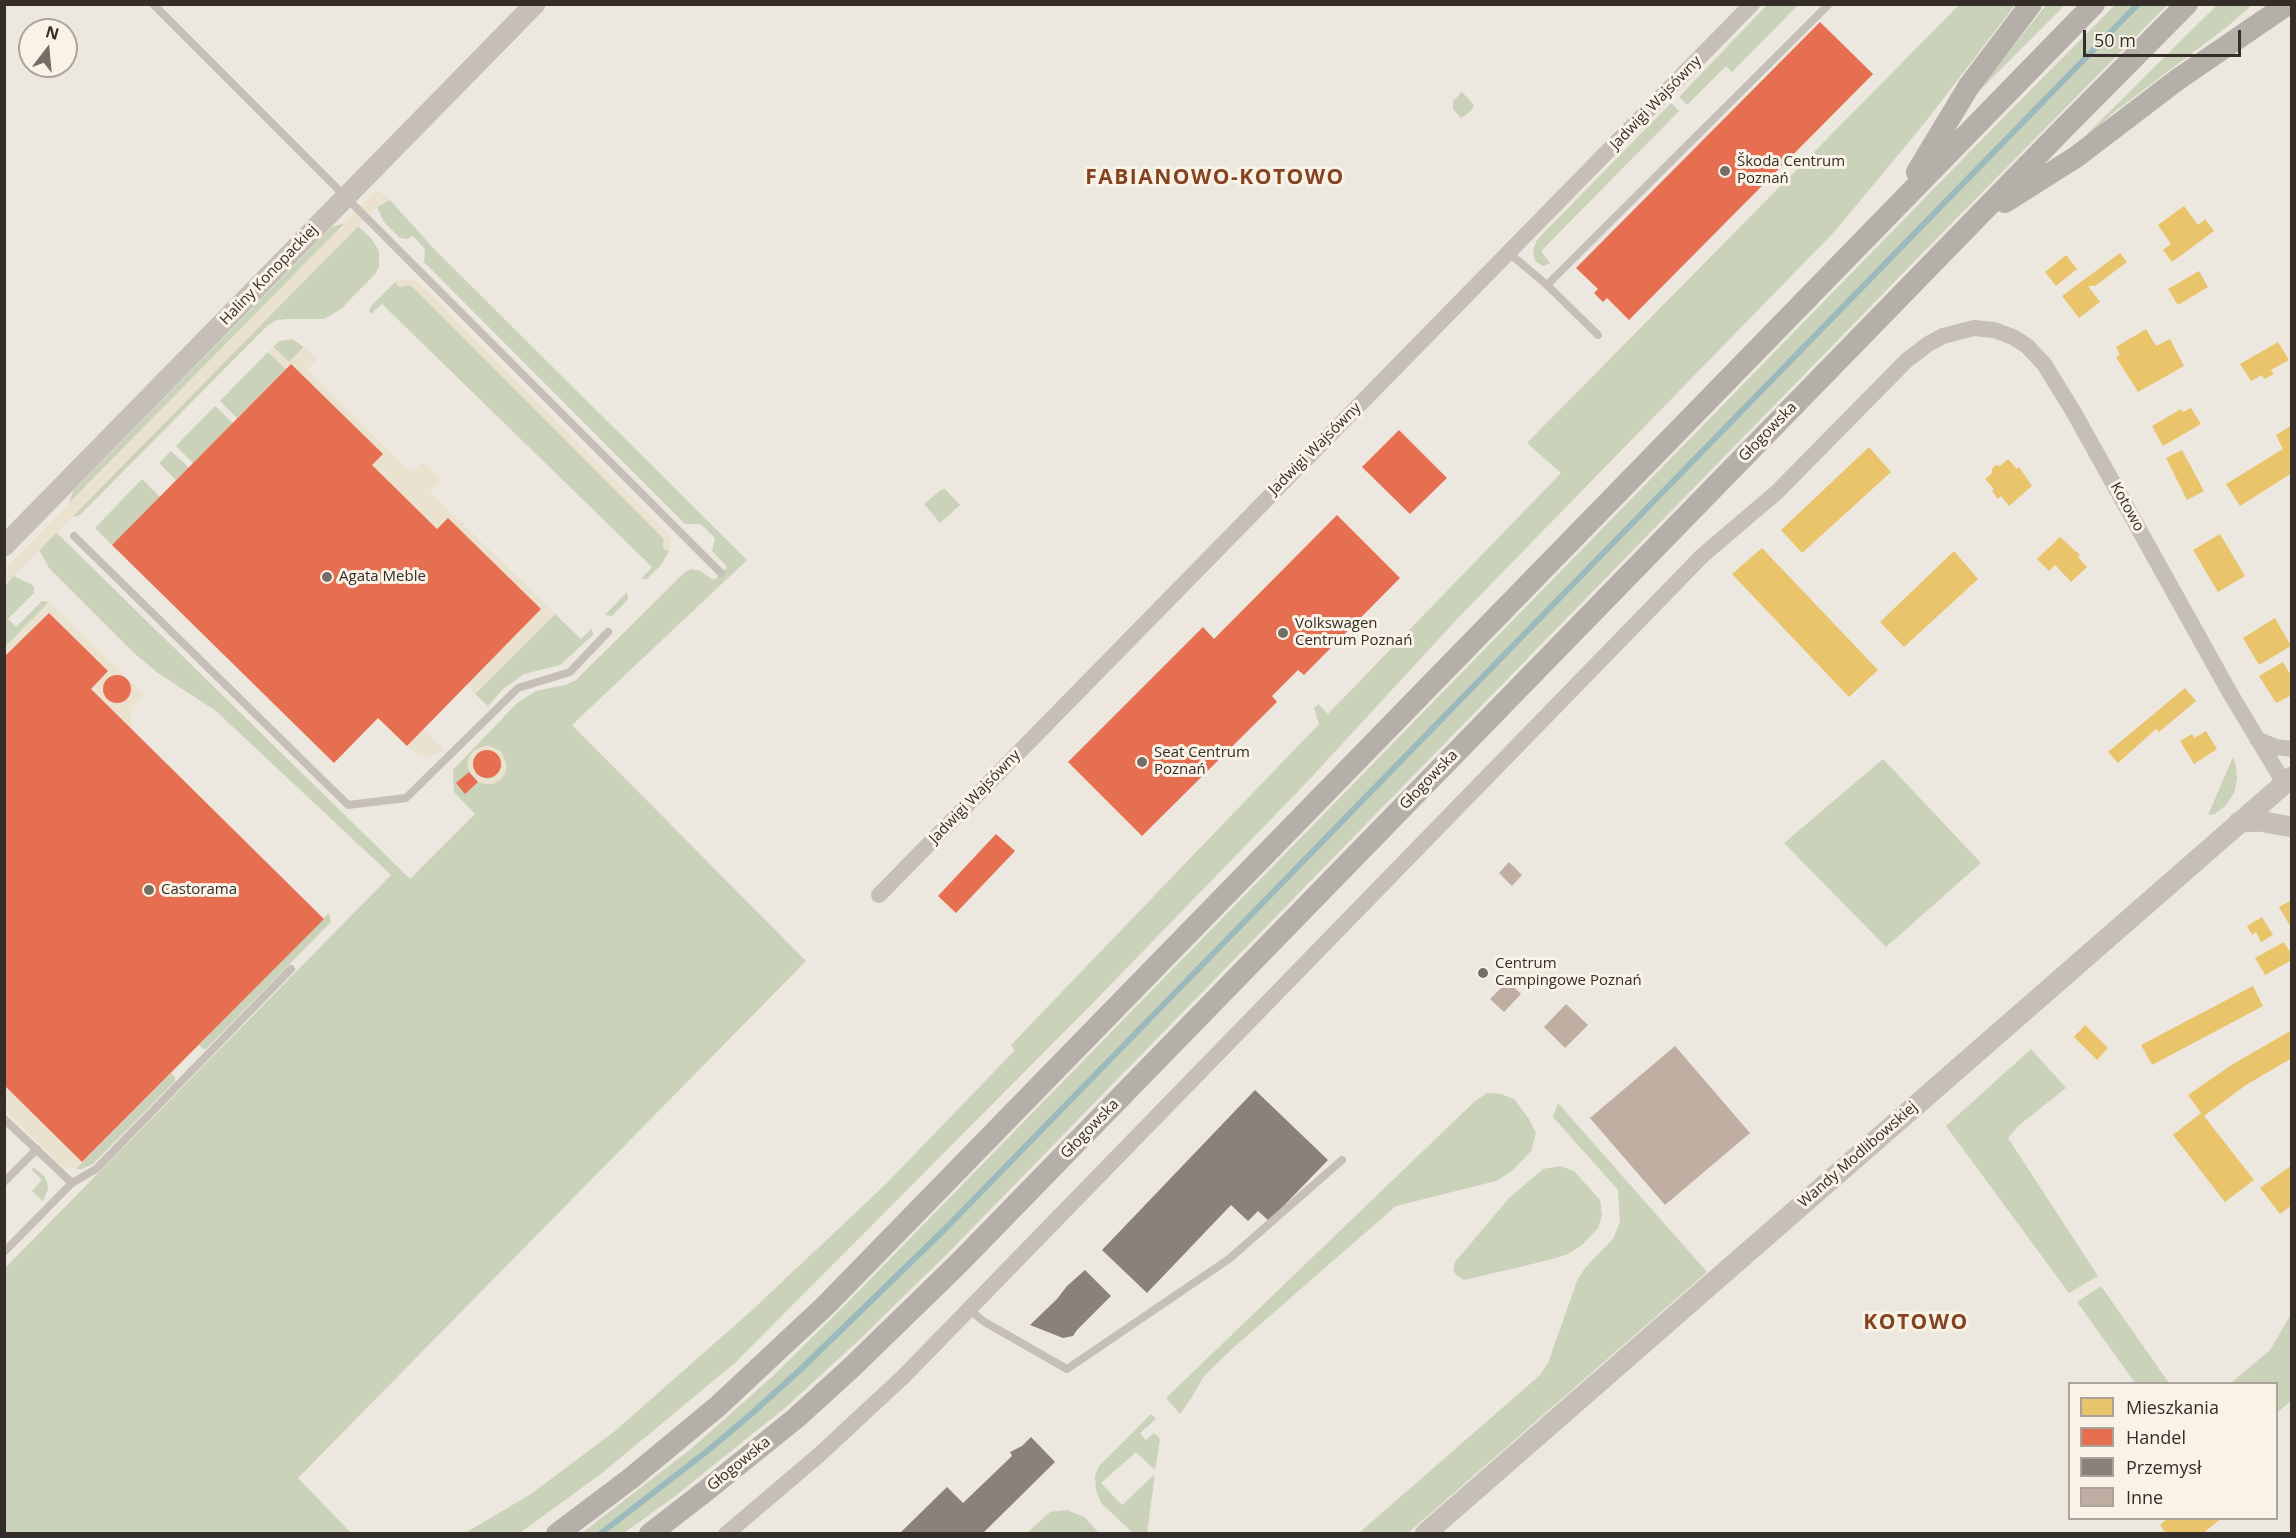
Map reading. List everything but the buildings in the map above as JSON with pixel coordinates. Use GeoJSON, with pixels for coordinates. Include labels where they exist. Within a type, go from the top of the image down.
{"type":"FeatureCollection","features":[{"type":"Feature","properties":{"kind":"main road"},"geometry":{"type":"LineString","coordinates":[[1892,211],[1972,80],[2031,4]]}},
{"type":"Feature","properties":{"kind":"main road"},"geometry":{"type":"LineString","coordinates":[[557,1533],[630,1479],[717,1407],[826,1305],[2094,4]]}},
{"type":"Feature","properties":{"kind":"main road","name":"Głogowska"},"geometry":{"type":"LineString","coordinates":[[650,1533],[803,1412],[872,1349],[959,1263],[2187,4]]}},
{"type":"Feature","properties":{"kind":"main road"},"geometry":{"type":"LineString","coordinates":[[1958,237],[1998,206],[2076,157],[2177,80],[2288,4]]}},
{"type":"Feature","properties":{"kind":"street","name":"Haliny Konopackiej"},"geometry":{"type":"LineString","coordinates":[[4,546],[535,4]]}},
{"type":"Feature","properties":{"kind":"street","name":"Jadwigi Wajsówny"},"geometry":{"type":"LineString","coordinates":[[879,895],[1752,4]]}},
{"type":"Feature","properties":{"kind":"street","name":"Kotowo"},"geometry":{"type":"LineString","coordinates":[[969,1309],[1703,555],[1792,478],[1913,356],[1928,344],[1955,331],[1984,328],[2004,333],[2027,346],[2044,364],[2073,411],[2257,739],[2289,786]]}},
{"type":"Feature","properties":{"kind":"street"},"geometry":{"type":"LineString","coordinates":[[2257,739],[2276,747],[2292,749]]}},
{"type":"Feature","properties":{"kind":"street","name":"Wandy Modlibowskiej"},"geometry":{"type":"LineString","coordinates":[[1425,1533],[2239,822],[2289,786]]}},
{"type":"Feature","properties":{"kind":"street"},"geometry":{"type":"LineString","coordinates":[[2239,822],[2259,821],[2292,827]]}},
{"type":"Feature","properties":{"kind":"street"},"geometry":{"type":"LineString","coordinates":[[726,1533],[859,1418],[969,1309]]}},
{"type":"Feature","properties":{"kind":"lane"},"geometry":{"type":"LineString","coordinates":[[153,4],[721,573]]}},
{"type":"Feature","properties":{"kind":"lane"},"geometry":{"type":"LineString","coordinates":[[1547,285],[1829,4]]}},
{"type":"Feature","properties":{"kind":"lane"},"geometry":{"type":"LineString","coordinates":[[1509,253],[1547,285],[1598,336]]}},
{"type":"Feature","properties":{"kind":"lane"},"geometry":{"type":"LineString","coordinates":[[74,536],[348,805],[406,798],[518,688],[570,672],[608,632]]}},
{"type":"Feature","properties":{"kind":"lane"},"geometry":{"type":"LineString","coordinates":[[4,1252],[72,1183],[96,1168],[291,969]]}},
{"type":"Feature","properties":{"kind":"lane"},"geometry":{"type":"LineString","coordinates":[[4,1119],[72,1183]]}},
{"type":"Feature","properties":{"kind":"lane"},"geometry":{"type":"LineString","coordinates":[[4,1182],[37,1149]]}},
{"type":"Feature","properties":{"kind":"lane"},"geometry":{"type":"LineString","coordinates":[[969,1309],[983,1321],[1067,1369],[1229,1259],[1342,1160]]}},
{"type":"Feature","properties":{"kind":"green space"},"geometry":{"type":"Polygon","coordinates":[[[2116,4],[2167,5],[949,1252],[786,1407],[674,1497],[624,1533],[582,1533],[692,1448],[773,1376],[844,1306],[2116,4]]]}},
{"type":"Feature","properties":{"kind":"green space"},"geometry":{"type":"Polygon","coordinates":[[[1767,5],[1798,5],[1732,72],[1726,66],[1687,105],[1679,97],[1767,5]]]}},
{"type":"Feature","properties":{"kind":"green space"},"geometry":{"type":"Polygon","coordinates":[[[1959,5],[2015,5],[1927,120],[1836,230],[1458,618],[1308,781],[1089,1007],[736,1362],[602,1473],[520,1533],[465,1533],[531,1494],[615,1431],[750,1312],[886,1184],[1015,1050],[1011,1045],[1319,724],[1314,708],[1318,704],[1328,714],[1561,473],[1527,443],[1959,5]]]}},
{"type":"Feature","properties":{"kind":"green space"},"geometry":{"type":"Polygon","coordinates":[[[2046,5],[2065,5],[1974,96],[2036,18],[2046,5]]]}},
{"type":"Feature","properties":{"kind":"green space"},"geometry":{"type":"Polygon","coordinates":[[[2217,5],[2252,5],[2228,26],[2113,113],[2090,134],[2087,134],[2217,5]]]}},
{"type":"Feature","properties":{"kind":"green space"},"geometry":{"type":"Polygon","coordinates":[[[1462,92],[1474,105],[1471,111],[1461,118],[1453,109],[1453,101],[1462,92]]]}},
{"type":"Feature","properties":{"kind":"green space"},"geometry":{"type":"Polygon","coordinates":[[[1671,103],[1679,111],[1541,251],[1550,263],[1543,266],[1535,261],[1533,250],[1537,240],[1671,103]]]}},
{"type":"Feature","properties":{"kind":"green space"},"geometry":{"type":"Polygon","coordinates":[[[390,200],[435,250],[747,560],[572,725],[806,961],[298,1478],[351,1533],[5,1534],[5,1268],[391,875],[216,711],[158,673],[134,653],[49,568],[39,550],[56,533],[60,536],[410,879],[475,814],[454,792],[453,770],[517,703],[536,691],[565,685],[576,680],[685,572],[692,569],[700,571],[714,580],[727,567],[712,551],[715,538],[701,524],[685,524],[424,262],[425,249],[413,236],[407,239],[400,238],[384,222],[377,207],[390,200]]]}},
{"type":"Feature","properties":{"kind":"green space"},"geometry":{"type":"Polygon","coordinates":[[[345,223],[69,503],[73,491],[332,227],[345,223]]]}},
{"type":"Feature","properties":{"kind":"green space"},"geometry":{"type":"Polygon","coordinates":[[[358,226],[371,238],[379,251],[379,267],[341,309],[324,319],[277,320],[268,325],[80,515],[72,517],[358,226]]]}},
{"type":"Feature","properties":{"kind":"green space"},"geometry":{"type":"Polygon","coordinates":[[[395,282],[399,287],[409,285],[414,288],[662,537],[663,549],[669,551],[661,565],[647,579],[641,579],[652,567],[382,304],[371,314],[369,311],[371,306],[395,282]]]}},
{"type":"Feature","properties":{"kind":"green space"},"geometry":{"type":"Polygon","coordinates":[[[292,339],[304,347],[289,362],[273,347],[280,341],[292,339]]]}},
{"type":"Feature","properties":{"kind":"green space"},"geometry":{"type":"Polygon","coordinates":[[[268,352],[286,369],[237,418],[220,401],[268,352]]]}},
{"type":"Feature","properties":{"kind":"green space"},"geometry":{"type":"Polygon","coordinates":[[[215,406],[233,423],[193,463],[176,446],[215,406]]]}},
{"type":"Feature","properties":{"kind":"green space"},"geometry":{"type":"Polygon","coordinates":[[[171,451],[189,468],[176,480],[159,463],[171,451]]]}},
{"type":"Feature","properties":{"kind":"green space"},"geometry":{"type":"Polygon","coordinates":[[[142,479],[160,497],[112,545],[95,528],[142,479]]]}},
{"type":"Feature","properties":{"kind":"green space"},"geometry":{"type":"Polygon","coordinates":[[[945,489],[960,505],[940,523],[924,504],[945,489]]]}},
{"type":"Feature","properties":{"kind":"green space"},"geometry":{"type":"Polygon","coordinates":[[[14,576],[34,586],[34,593],[8,619],[16,627],[42,601],[49,602],[5,647],[5,585],[14,576]]]}},
{"type":"Feature","properties":{"kind":"green space"},"geometry":{"type":"Polygon","coordinates":[[[627,592],[628,599],[612,616],[605,615],[627,592]]]}},
{"type":"Feature","properties":{"kind":"green space"},"geometry":{"type":"Polygon","coordinates":[[[555,614],[581,639],[592,628],[593,635],[560,665],[524,674],[503,689],[488,706],[475,694],[555,614]]]}},
{"type":"Feature","properties":{"kind":"green space"},"geometry":{"type":"Polygon","coordinates":[[[2233,757],[2237,779],[2234,793],[2226,805],[2215,814],[2208,815],[2233,757]]]}},
{"type":"Feature","properties":{"kind":"green space"},"geometry":{"type":"Polygon","coordinates":[[[1883,759],[1981,863],[1886,947],[1784,843],[1883,759]]]}},
{"type":"Feature","properties":{"kind":"green space"},"geometry":{"type":"Polygon","coordinates":[[[329,913],[331,922],[206,1049],[203,1049],[199,1045],[329,913]]]}},
{"type":"Feature","properties":{"kind":"green space"},"geometry":{"type":"Polygon","coordinates":[[[2031,1049],[2066,1088],[2018,1126],[2008,1138],[2098,1276],[2069,1293],[1946,1126],[2031,1049]]]}},
{"type":"Feature","properties":{"kind":"green space"},"geometry":{"type":"Polygon","coordinates":[[[171,1073],[175,1081],[93,1164],[76,1169],[171,1073]]]}},
{"type":"Feature","properties":{"kind":"green space"},"geometry":{"type":"Polygon","coordinates":[[[1487,1093],[1501,1094],[1514,1099],[1536,1133],[1531,1151],[1513,1170],[1496,1181],[1396,1206],[1233,1348],[1204,1376],[1180,1414],[1166,1398],[1474,1102],[1487,1093]]]}},
{"type":"Feature","properties":{"kind":"green space"},"geometry":{"type":"Polygon","coordinates":[[[1558,1103],[1707,1272],[1408,1533],[1359,1533],[1540,1375],[1548,1363],[1577,1281],[1585,1268],[1613,1239],[1620,1222],[1618,1190],[1553,1117],[1558,1103]]]}},
{"type":"Feature","properties":{"kind":"green space"},"geometry":{"type":"Polygon","coordinates":[[[1560,1166],[1574,1171],[1600,1200],[1602,1215],[1598,1228],[1582,1245],[1568,1254],[1464,1280],[1457,1276],[1453,1270],[1455,1262],[1509,1198],[1543,1169],[1560,1166]]]}},
{"type":"Feature","properties":{"kind":"green space"},"geometry":{"type":"Polygon","coordinates":[[[34,1168],[44,1176],[47,1182],[48,1189],[43,1201],[32,1191],[42,1180],[31,1169],[34,1168]]]}},
{"type":"Feature","properties":{"kind":"green space"},"geometry":{"type":"Polygon","coordinates":[[[2101,1286],[2168,1382],[2134,1382],[2077,1302],[2101,1286]]]}},
{"type":"Feature","properties":{"kind":"green space"},"geometry":{"type":"Polygon","coordinates":[[[2291,1314],[2291,1401],[2278,1412],[2278,1382],[2232,1382],[2270,1350],[2291,1314]]]}},
{"type":"Feature","properties":{"kind":"green space"},"geometry":{"type":"Polygon","coordinates":[[[1151,1414],[1156,1419],[1140,1433],[1146,1440],[1154,1433],[1160,1439],[1155,1470],[1136,1452],[1101,1483],[1122,1505],[1155,1474],[1147,1533],[1133,1533],[1102,1504],[1096,1491],[1095,1476],[1099,1466],[1151,1414]]]}},
{"type":"Feature","properties":{"kind":"green space"},"geometry":{"type":"Polygon","coordinates":[[[1067,1510],[1084,1517],[1099,1533],[1027,1533],[1050,1512],[1067,1510]]]}},
{"type":"Feature","properties":{"kind":"shaded area"},"geometry":{"type":"Polygon","coordinates":[[[377,190],[390,200],[377,207],[5,585],[5,569],[377,190]]]}},
{"type":"Feature","properties":{"kind":"shaded area"},"geometry":{"type":"Polygon","coordinates":[[[401,279],[419,283],[667,533],[670,542],[669,551],[663,549],[662,537],[415,288],[409,285],[399,287],[395,282],[401,279]]]}},
{"type":"Feature","properties":{"kind":"shaded area"},"geometry":{"type":"Polygon","coordinates":[[[273,347],[289,362],[304,347],[317,359],[307,370],[411,473],[422,462],[430,469],[440,480],[430,491],[555,614],[475,694],[466,685],[541,609],[448,518],[437,529],[372,465],[291,364],[286,369],[268,352],[273,347]]]}},
{"type":"Feature","properties":{"kind":"shaded area"},"geometry":{"type":"Polygon","coordinates":[[[49,602],[144,695],[131,708],[131,728],[91,689],[108,671],[49,613],[5,657],[5,647],[49,602]],[[116,675],[105,682],[103,689],[108,701],[115,703],[127,699],[130,687],[127,680],[116,675]]]}},
{"type":"Feature","properties":{"kind":"shaded area"},"geometry":{"type":"Polygon","coordinates":[[[423,729],[444,750],[426,758],[417,755],[407,746],[423,729]]]}},
{"type":"Feature","properties":{"kind":"shaded area"},"geometry":{"type":"Polygon","coordinates":[[[488,745],[502,752],[507,766],[500,780],[493,784],[485,784],[478,782],[469,772],[467,764],[474,750],[488,745]],[[486,750],[480,752],[473,762],[476,774],[488,779],[494,777],[502,767],[498,755],[486,750]]]}},
{"type":"Feature","properties":{"kind":"shaded area"},"geometry":{"type":"Polygon","coordinates":[[[4,1085],[82,1162],[76,1169],[63,1166],[56,1161],[5,1110],[4,1085]]]}},
{"type":"Feature","properties":{"kind":"waterway"},"geometry":{"type":"LineString","coordinates":[[600,1534],[749,1416],[801,1369],[945,1229],[2138,4]]}},
{"type":"Feature","properties":{"kind":"place","name":"Škoda Centrum Poznań"},"geometry":{"type":"Point","coordinates":[1725,171]}},
{"type":"Feature","properties":{"kind":"place","name":"Agata Meble"},"geometry":{"type":"Point","coordinates":[327,577]}},
{"type":"Feature","properties":{"kind":"place","name":"Volkswagen Centrum Poznań"},"geometry":{"type":"Point","coordinates":[1283,633]}},
{"type":"Feature","properties":{"kind":"place","name":"Seat Centrum Poznań"},"geometry":{"type":"Point","coordinates":[1142,762]}},
{"type":"Feature","properties":{"kind":"place","name":"Castorama"},"geometry":{"type":"Point","coordinates":[149,890]}},
{"type":"Feature","properties":{"kind":"place","name":"Centrum Campingowe Poznań"},"geometry":{"type":"Point","coordinates":[1483,973]}},
{"type":"Feature","properties":{"kind":"district","name":"FABIANOWO-KOTOWO"},"geometry":{"type":"Point","coordinates":[1215,178]}},
{"type":"Feature","properties":{"kind":"district","name":"KOTOWO"},"geometry":{"type":"Point","coordinates":[1916,1323]}}]}
